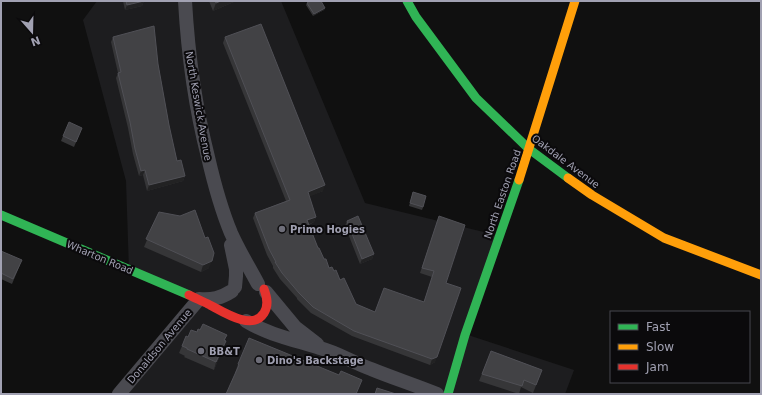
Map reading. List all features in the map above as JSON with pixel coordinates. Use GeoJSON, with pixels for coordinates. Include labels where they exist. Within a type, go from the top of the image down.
{"type":"FeatureCollection","features":[{"type":"Feature","properties":{"kind":"street","name":"North Keswick Avenue"},"geometry":{"type":"LineString","coordinates":[[185,1],[187,38],[192,81],[201,131],[214,185],[231,232],[236,244],[262,288],[296,327],[322,348]]}},
{"type":"Feature","properties":{"kind":"street","name":"Oakdale Avenue"},"geometry":{"type":"LineString","coordinates":[[407,1],[416,17],[476,98],[529,149],[592,194],[664,238],[761,275]]}},
{"type":"Feature","properties":{"kind":"street","name":"North Easton Road"},"geometry":{"type":"LineString","coordinates":[[448,394],[465,334],[529,149],[575,1]]}},
{"type":"Feature","properties":{"kind":"street","name":"North Keswick Avenue"},"geometry":{"type":"LineString","coordinates":[[223,209],[235,260],[236,276],[229,298],[230,307],[233,314],[262,329],[291,340],[322,348],[371,369],[437,394]]}},
{"type":"Feature","properties":{"kind":"street","name":"Wharton Road"},"geometry":{"type":"LineString","coordinates":[[1,215],[199,299],[219,310],[243,320]]}},
{"type":"Feature","properties":{"kind":"street","name":"Wharton Road"},"geometry":{"type":"LineString","coordinates":[[199,299],[217,298],[227,294],[239,284],[245,282],[251,282],[262,288]]}},
{"type":"Feature","properties":{"kind":"street"},"geometry":{"type":"LineString","coordinates":[[243,320],[253,320],[264,314],[268,302],[267,295],[262,288]]}},
{"type":"Feature","properties":{"kind":"street","name":"Donaldson Avenue"},"geometry":{"type":"LineString","coordinates":[[119,394],[199,299]]}},
{"type":"Feature","properties":{"kind":"shaded area"},"geometry":{"type":"Polygon","coordinates":[[[97,1],[281,1],[365,203],[500,236],[465,334],[574,370],[565,394],[120,394],[199,299],[129,270],[126,181],[83,20],[97,1]]]}},
{"type":"Feature","properties":{"kind":"building"},"geometry":{"type":"Polygon","coordinates":[[[126,1],[144,1],[127,5],[126,1]]]}},
{"type":"Feature","properties":{"kind":"building"},"geometry":{"type":"Polygon","coordinates":[[[310,1],[321,1],[325,8],[314,14],[307,3],[310,1]]]}},
{"type":"Feature","properties":{"kind":"building"},"geometry":{"type":"Polygon","coordinates":[[[261,24],[325,185],[308,192],[316,217],[307,220],[318,248],[324,259],[326,259],[329,268],[332,267],[334,271],[336,270],[340,280],[344,278],[356,304],[375,312],[384,288],[424,302],[434,271],[422,268],[439,216],[465,225],[446,283],[461,288],[437,357],[432,359],[354,331],[313,307],[282,273],[275,262],[255,213],[290,200],[225,37],[261,24]]]}},
{"type":"Feature","properties":{"kind":"building"},"geometry":{"type":"Polygon","coordinates":[[[154,26],[158,64],[169,125],[177,161],[181,160],[185,176],[149,185],[145,170],[141,171],[135,149],[118,73],[121,72],[113,37],[154,26]]]}},
{"type":"Feature","properties":{"kind":"building"},"geometry":{"type":"Polygon","coordinates":[[[69,122],[82,128],[76,142],[63,136],[69,122]]]}},
{"type":"Feature","properties":{"kind":"building"},"geometry":{"type":"Polygon","coordinates":[[[413,192],[426,196],[423,207],[410,203],[413,192]]]}},
{"type":"Feature","properties":{"kind":"building"},"geometry":{"type":"Polygon","coordinates":[[[195,210],[205,238],[208,237],[214,253],[212,261],[203,265],[146,239],[159,212],[180,216],[195,210]]]}},
{"type":"Feature","properties":{"kind":"building"},"geometry":{"type":"Polygon","coordinates":[[[358,216],[374,254],[362,259],[347,221],[358,216]]]}},
{"type":"Feature","properties":{"kind":"building"},"geometry":{"type":"Polygon","coordinates":[[[1,251],[22,260],[13,279],[1,273],[1,251]]]}},
{"type":"Feature","properties":{"kind":"building","name":"BB&T"},"geometry":{"type":"Polygon","coordinates":[[[203,324],[227,335],[224,340],[226,341],[216,362],[182,346],[186,336],[188,337],[191,330],[197,332],[203,324]]]}},
{"type":"Feature","properties":{"kind":"building"},"geometry":{"type":"Polygon","coordinates":[[[249,338],[339,375],[341,371],[362,380],[356,394],[226,394],[249,338]]]}},
{"type":"Feature","properties":{"kind":"building"},"geometry":{"type":"Polygon","coordinates":[[[491,351],[542,370],[536,385],[524,380],[522,386],[482,374],[491,351]]]}},
{"type":"Feature","properties":{"kind":"building"},"geometry":{"type":"Polygon","coordinates":[[[377,388],[396,394],[375,394],[377,388]]]}},
{"type":"Feature","properties":{"kind":"traffic: fast"},"geometry":{"type":"LineString","coordinates":[[407,1],[416,17],[476,98],[529,149],[568,178]]}},
{"type":"Feature","properties":{"kind":"traffic: fast"},"geometry":{"type":"LineString","coordinates":[[448,394],[465,335],[519,180]]}},
{"type":"Feature","properties":{"kind":"traffic: fast"},"geometry":{"type":"LineString","coordinates":[[1,215],[189,295]]}},
{"type":"Feature","properties":{"kind":"traffic: slow"},"geometry":{"type":"LineString","coordinates":[[519,180],[575,1]]}},
{"type":"Feature","properties":{"kind":"traffic: slow"},"geometry":{"type":"LineString","coordinates":[[568,178],[592,195],[664,238],[761,275]]}},
{"type":"Feature","properties":{"kind":"traffic: jam"},"geometry":{"type":"LineString","coordinates":[[189,295],[229,315],[252,321],[259,318],[266,310],[267,301],[264,289]]}},
{"type":"Feature","properties":{"kind":"place","name":"Primo Hogies"},"geometry":{"type":"Point","coordinates":[282,229]}},
{"type":"Feature","properties":{"kind":"place","name":"BB&T"},"geometry":{"type":"Point","coordinates":[201,351]}},
{"type":"Feature","properties":{"kind":"place","name":"Dino's Backstage"},"geometry":{"type":"Point","coordinates":[259,360]}}]}
